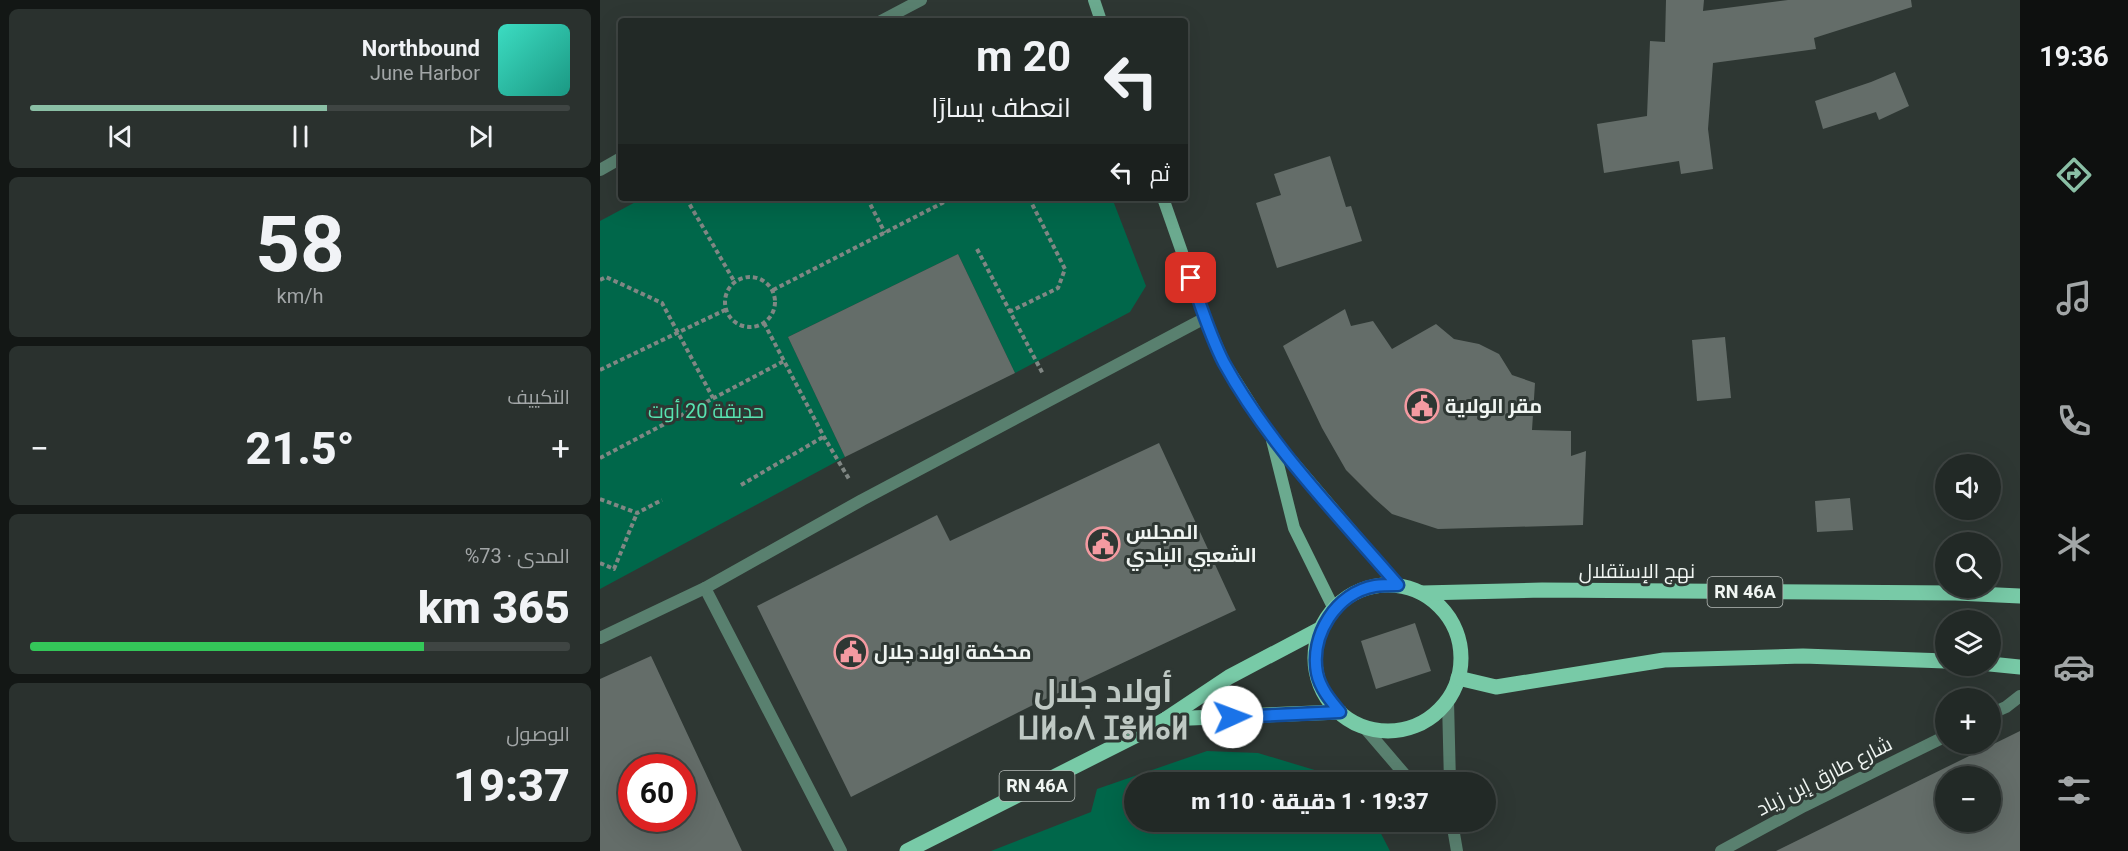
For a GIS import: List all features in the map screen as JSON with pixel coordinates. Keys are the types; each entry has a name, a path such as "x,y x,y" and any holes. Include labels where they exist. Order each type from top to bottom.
{"main road":[{"path":"1094,0 1100,18"},
{"path":"1164,201 1204,318 1224,362 1271,436 1398,585"},
{"path":"1271,436 1294,528 1334,609"},
{"path":"1398,585 1422,593 1438,604 1451,620 1459,638 1461,658 1458,678 1448,701 1431,717 1410,728 1387,731 1364,727 1340,712 1325,695 1317,674 1316,650 1322,628 1334,609 1352,594 1374,586 1398,585"},
{"name":"نهج الإستقلال","path":"1422,593 1542,590 1956,593 2020,596"},
{"path":"1166,719 1229,677 1322,628"},
{"path":"1458,678 1496,687 1664,660 1803,656 1935,661"},
{"path":"2001,665 2020,667"},
{"name":"RN 46A","path":"907,851 1166,719 1340,712"}],"street":[{"path":"887,18 921,0"},
{"path":"600,170 618,160"},
{"path":"600,638 705,588 862,500 1204,318"},
{"path":"705,588 841,851"},
{"path":"2001,709 2020,696"},
{"path":"1448,701 1450,772"},
{"path":"1364,727 1403,772"},
{"name":"شارع طارق إبن زياد","path":"1721,851 1804,806 1935,741"},
{"path":"1454,832 1457,851"}],"path":[{"path":"688,201 734,281"},
{"path":"869,201 885,233"},
{"path":"773,290 946,201"},
{"path":"1009,312 1058,288 1065,269 1031,201"},
{"path":"977,249 1056,398"},
{"path":"744,276 756,277 766,282 773,290 775,308 764,323 756,327 737,324 730,319 725,310 724,300 727,290 734,281 744,276"},
{"path":"600,280 606,277 662,303 713,399"},
{"path":"600,370 725,310"},
{"path":"764,323 824,437 862,500"},
{"path":"600,458 784,361"},
{"path":"741,485 824,437"},
{"path":"600,500 637,513"},
{"path":"600,563 614,569 637,513 662,500"}],"green space":[{"name":"حديقة 20 أوت","path":"637,201 1113,201 1146,286 1130,312 1015,373 958,254 788,337 845,457 600,589 600,221"},
{"path":"1207,751 1258,753 1319,772 1146,772"},
{"path":"1124,780 1124,832 1380,832 1390,851 991,851 1091,812 1097,789"}],"building":[{"path":"1666,0 1704,0 1703,11 1788,0 1911,0 1912,7 1814,38 1816,49 1713,63 1708,129 1713,169 1681,174 1679,161 1604,173 1597,124 1647,116 1650,41 1665,42"},
{"path":"1895,72 1909,106 1879,120 1876,112 1823,129 1815,101"},
{"path":"1330,156 1346,207 1351,206 1362,241 1277,268 1256,203 1281,195 1274,174"},
{"path":"958,254 1015,373 845,457 788,337"},
{"name":"مقر الولاية","path":"1345,309 1351,326 1373,321 1392,349 1436,324 1454,339 1479,344 1499,354 1512,375 1535,383 1532,430 1571,431 1571,456 1586,451 1583,525 1438,529 1392,514 1374,498 1346,470 1322,428 1283,346"},
{"path":"1725,337 1731,398 1697,401 1692,340"},
{"path":"1159,443 1236,610 1039,702 851,797 757,606 937,515 950,541"},
{"path":"1850,498 1853,530 1817,532 1815,501"},
{"path":"1415,623 1431,671 1376,689 1361,641"},
{"path":"651,656 742,851 600,851 600,679"},
{"path":"2020,731 2020,851 1776,851 1935,773 1935,832 2001,832 2001,766 1949,766 1973,754 2001,754 2001,740"}],"place":[{"name":"مقر الولاية","path":"1422,406"},
{"name":"المجلس الشعبي البلدي","path":"1103,544"},
{"name":"محكمة اولاد جلال","path":"851,652"}],"district":[{"name":"أولاد جلال ⵡⵍⴰⴷ ⵊⴻⵍⴰⵍ","path":"1103,710"}],"route":[{"path":"1191,278 1204,318 1224,362 1271,436 1398,585 1374,586 1352,594 1334,609 1322,628 1316,650 1317,674 1325,695 1340,712 1232,717"}]}
